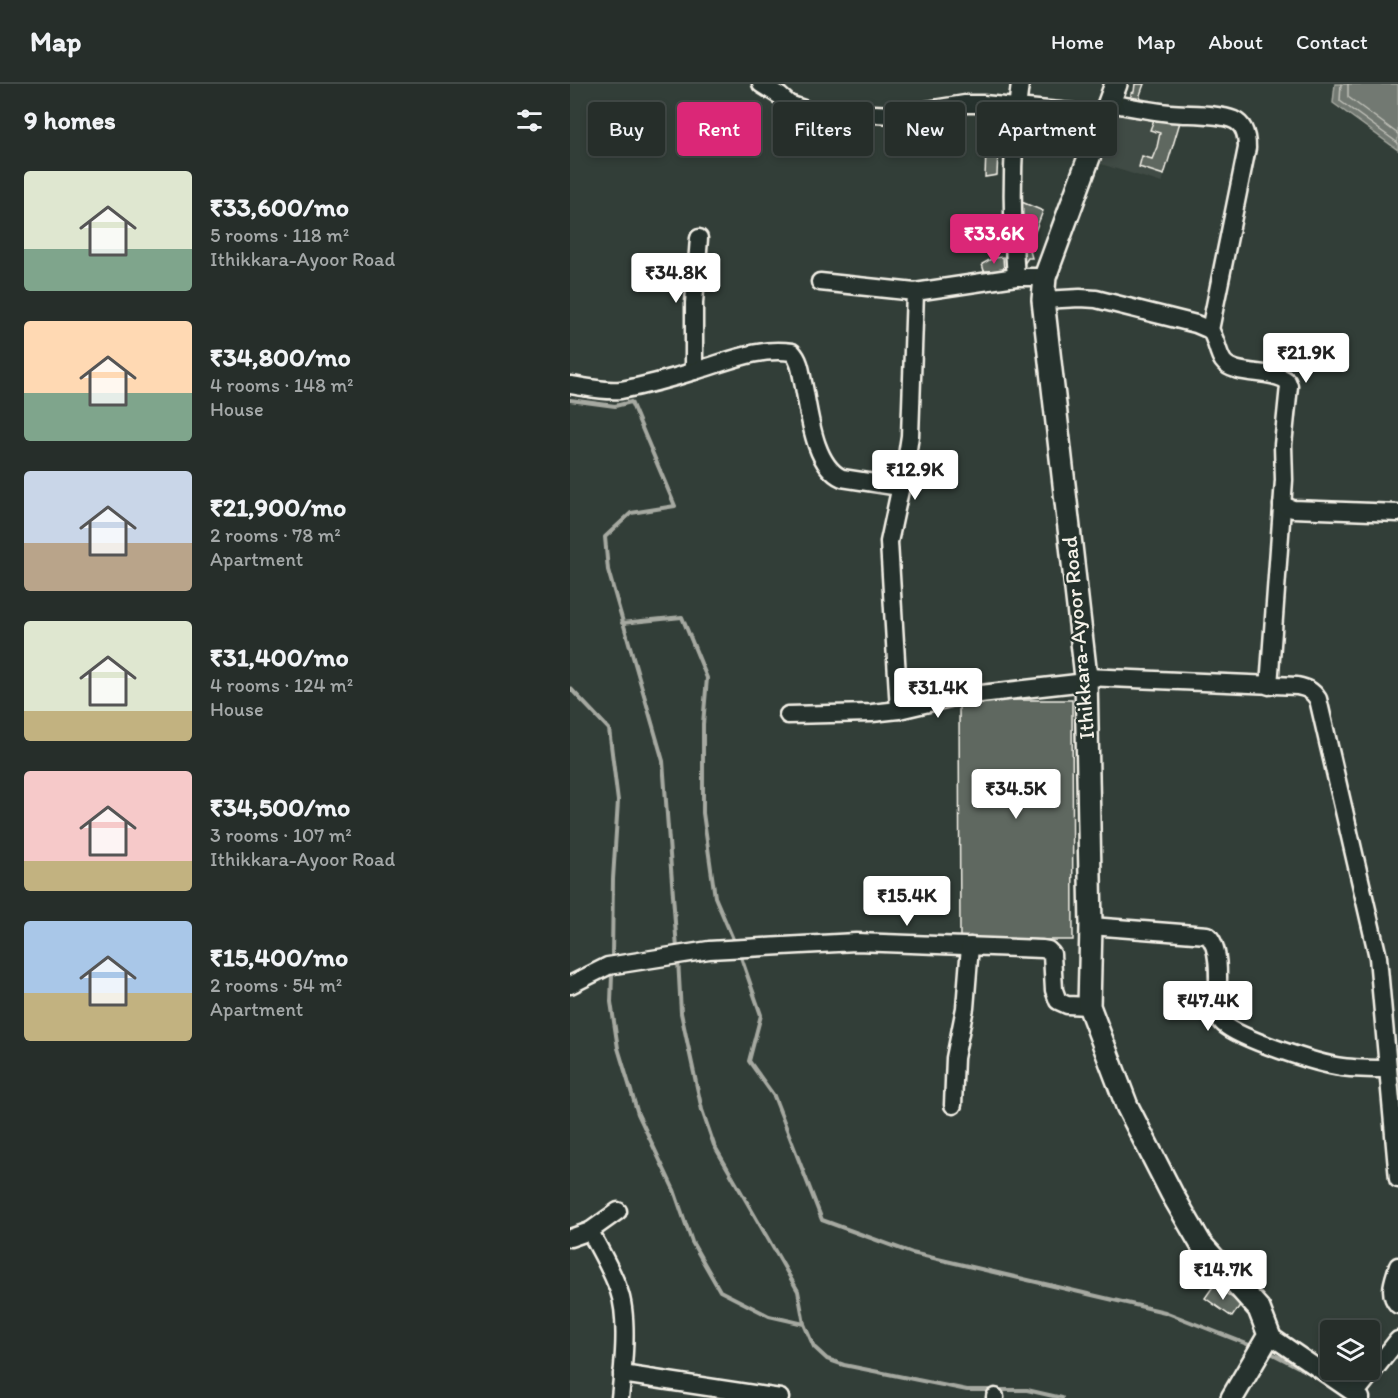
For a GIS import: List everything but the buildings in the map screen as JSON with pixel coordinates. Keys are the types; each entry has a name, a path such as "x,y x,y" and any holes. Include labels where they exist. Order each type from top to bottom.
{"main road":[{"name":"Ithikkara-Ayoor Road","path":"1090,156 1045,277 1044,300 1086,680 1091,926 1089,1006 1127,1106 1172,1194 1202,1244 1259,1309 1269,1335"},
{"path":"1232,1398 1269,1335"}],"street":[{"path":"761,84 789,104 809,111 894,115 965,104 977,104"},
{"path":"1018,102 1020,84"},
{"path":"1117,103 1168,113 1235,120 1242,126 1247,137 1247,148 1210,330 1222,360 1227,365 1236,369 1276,376 1287,381 1289,386 1283,445 1284,480 1269,686"},
{"path":"1015,156 1012,219 1016,277"},
{"path":"694,372 694,303 699,238"},
{"path":"820,282 915,292 1016,277 1045,277"},
{"path":"899,710 889,542 910,436 915,292"},
{"path":"1044,300 1080,297 1096,299 1196,324 1210,330"},
{"path":"570,385 621,390 694,372 746,355 765,351 792,352 800,365 816,441 829,468 842,478 900,487"},
{"path":"1282,505 1293,509 1398,513"},
{"path":"788,715 899,710 954,697 1086,680 1269,686 1307,688 1314,692 1378,957 1398,1179"},
{"path":"1091,926 1207,935 1212,939 1217,953 1217,1012 1227,1027 1257,1041 1312,1061 1340,1067 1388,1069"},
{"path":"570,985 608,966 709,950 856,942 969,946 1048,950 1052,954 1054,990 1058,1000 1067,1005 1089,1006"},
{"path":"953,1105 955,1058 965,1008 969,946"},
{"path":"570,1238 590,1231 618,1211"},
{"path":"590,1231 619,1290 623,1306 620,1398"},
{"path":"1398,1266 1391,1290 1393,1299 1398,1305"},
{"path":"1269,1335 1358,1396 1398,1340"},
{"path":"622,1374 780,1398"}],"shaded area":[{"path":"1119,110 1180,122 1162,183 1101,164 1104,156 1117,156"}],"water":[{"path":"1335,84 1398,84 1398,150 1333,103"}],"waterway":[{"path":"570,400 615,406 631,402 675,506 631,513 605,537 608,570 663,761 677,949"},
{"path":"622,623 682,617 707,678 703,724 703,813 715,897 733,939"},
{"path":"570,688 609,729 618,801 613,879 612,956"},
{"path":"741,957 761,1015 749,1061 774,1096 822,1220 912,1253 1165,1312 1252,1346"},
{"path":"678,959 681,1013 702,1110 714,1145 798,1291 804,1324 814,1347 827,1359 844,1365 967,1390 1027,1390 1062,1398"},
{"path":"612,975 611,1002 618,1048 638,1114 674,1190 692,1242 720,1291 769,1316 804,1324"},
{"path":"1271,1353 1308,1372"},
{"path":"1337,1391 1346,1398"}]}
